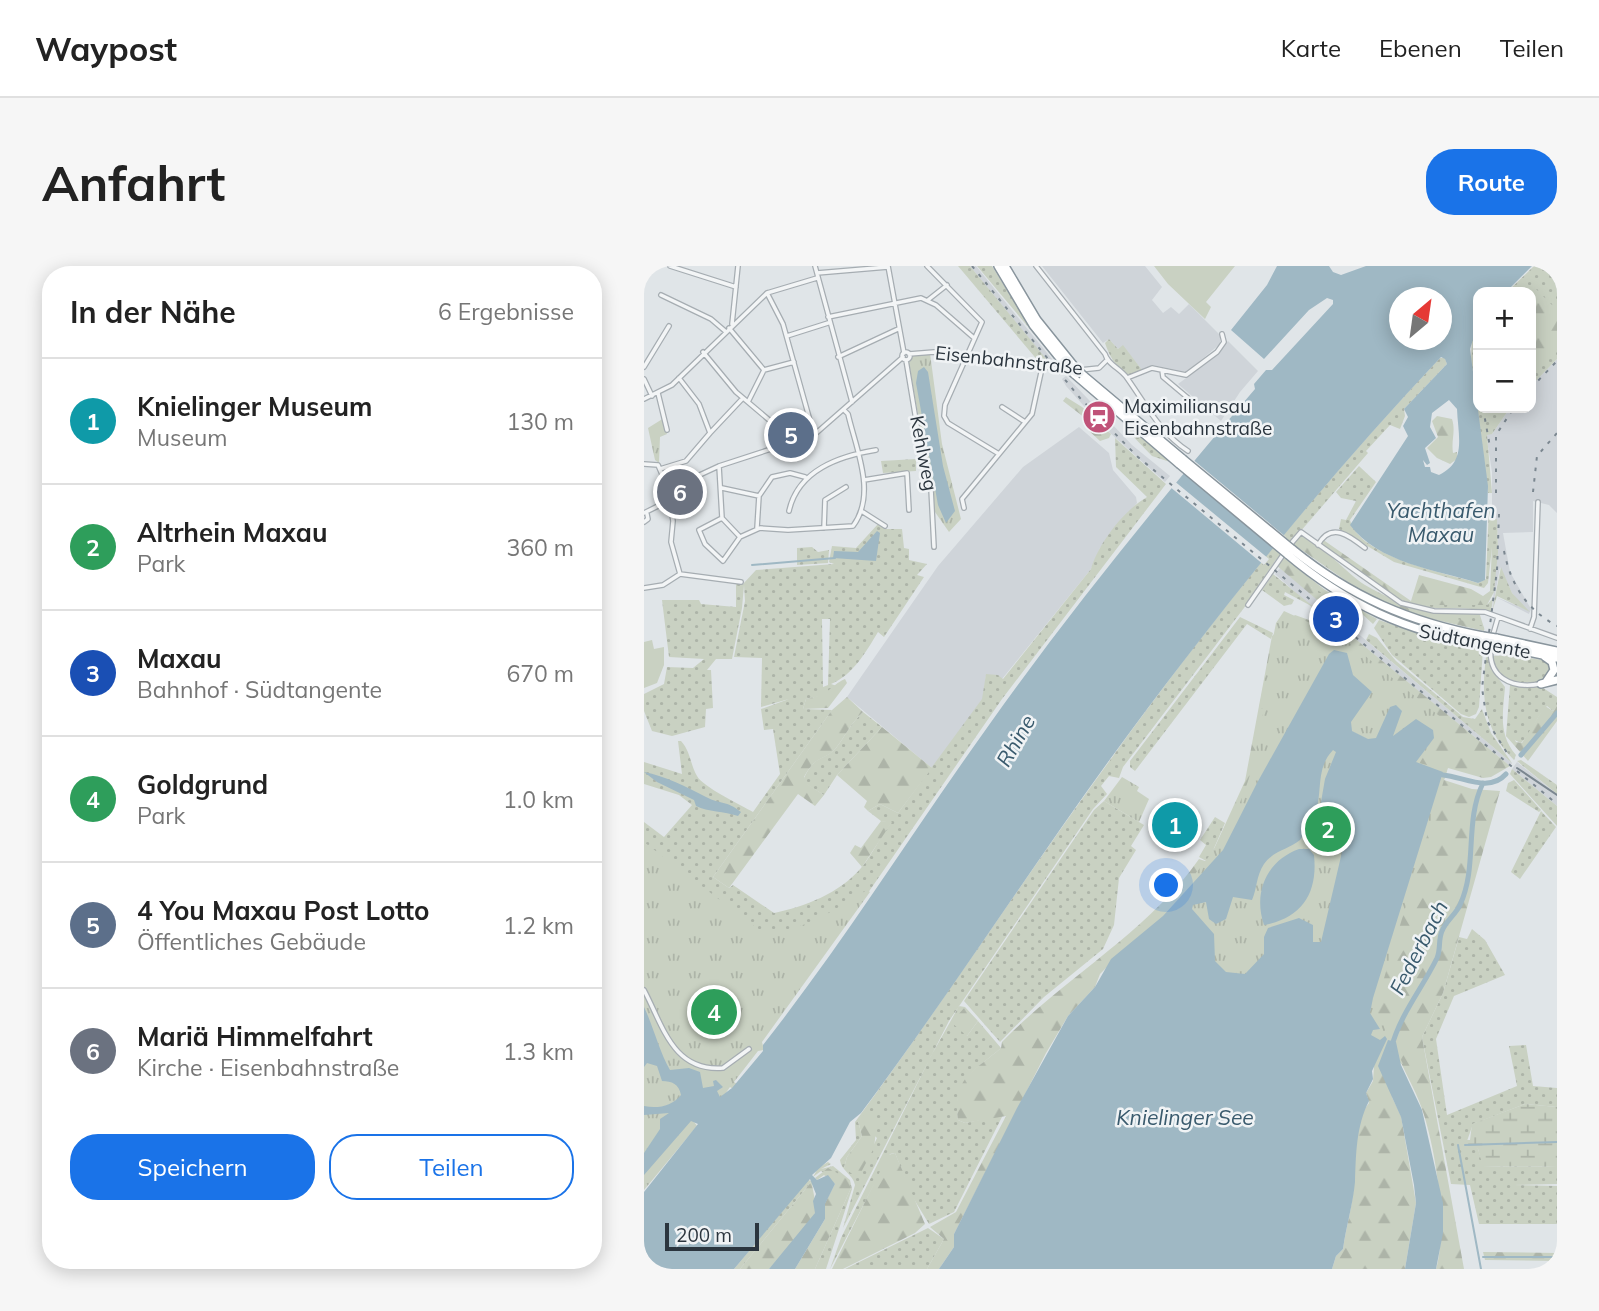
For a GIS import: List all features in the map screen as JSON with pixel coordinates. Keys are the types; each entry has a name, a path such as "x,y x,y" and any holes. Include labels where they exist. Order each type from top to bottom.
{"highway":[{"path":"998,266 1033,325 1074,370"},
{"path":"1004,266 1037,320 1074,370"},
{"name":"Südtangente","path":"1074,370 1334,590 1392,620 1434,635 1557,651"},
{"name":"Südtangente","path":"1495,642 1557,658"},
{"path":"1536,653 1549,660 1553,666 1553,674 1544,683"},
{"path":"1544,683 1557,680"}],"street":[{"path":"670,266 736,288"},
{"path":"729,328 738,266"},
{"path":"815,266 852,402"},
{"path":"644,399 679,379 703,352 767,293 817,275 888,266"},
{"name":"Kehlweg","path":"888,266 898,329 931,489 934,547"},
{"path":"927,266 981,320 945,405 944,416 948,423 999,454"},
{"path":"1036,266 1105,354 1106,361 1127,378 1163,430 1188,451"},
{"path":"928,300 947,285"},
{"path":"767,293 787,335 814,435"},
{"path":"661,295 729,328 764,370"},
{"path":"828,317 918,298 928,300 974,338"},
{"path":"787,335 829,323"},
{"path":"644,366 669,326"},
{"path":"838,357 898,329"},
{"path":"1127,378 1152,368 1181,376 1192,372 1219,350 1224,342 1222,334"},
{"name":"Eisenbahnstraße","path":"904,357 926,351 1042,368 1090,370 1102,366 1106,361"},
{"path":"703,352 746,400 781,430 789,444"},
{"path":"667,486 676,486 719,466 814,435 904,357"},
{"path":"660,469 686,461 710,433 746,400 764,370 794,362"},
{"path":"964,508 962,499 1032,414 1042,368"},
{"path":"1162,370 1163,377 1188,398"},
{"path":"644,379 652,396"},
{"path":"679,379 701,408 710,433"},
{"path":"658,393 667,430"},
{"path":"1002,407 1025,422"},
{"path":"722,518 699,530 705,544 723,561 740,537 757,528 852,527 863,512 864,480 844,410"},
{"path":"789,511 806,477 819,468 857,453 876,450"},
{"path":"644,464 656,463 667,486 674,521 670,542 680,574"},
{"path":"719,466 722,518 740,537"},
{"path":"757,528 759,496 772,477 790,473 806,477"},
{"path":"864,480 907,473 909,510"},
{"path":"824,528 825,500 846,487"},
{"path":"722,488 759,496"},
{"path":"644,522 648,519 645,513 667,494"},
{"path":"1530,629 1534,617 1538,502"},
{"path":"863,512 885,526"},
{"path":"1318,545 1324,535 1337,531 1345,533 1366,548"},
{"path":"1248,605 1265,576 1301,532 1401,603 1428,611 1476,611 1557,638"},
{"path":"644,588 663,585 680,574 741,582"},
{"path":"1498,617 1490,655 1494,670 1512,684 1544,683"},
{"path":"644,990 673,1049 686,1059 697,1065 723,1068 749,1049"}],"shaded area":[{"path":"970,266 976,266 1052,359 1048,362"},
{"path":"1042,266 1145,266 1162,287 1152,300 1163,313 1171,307 1179,314 1189,304 1220,335 1220,344 1187,372 1153,365 1142,370 1123,346 1118,349 1109,339 1103,343"},
{"path":"1228,341 1258,371 1221,421 1178,384 1212,359"},
{"path":"1557,359 1557,513 1549,505 1533,501 1533,532 1503,533 1510,572 1531,609 1529,614 1496,597 1525,609 1512,593 1500,567 1492,612 1498,540 1497,527 1492,520 1492,472 1483,413 1492,434 1507,413 1536,413 1536,381"},
{"path":"1066,376 1132,445 1170,476 1165,482 1100,424 1066,386 1062,379"},
{"path":"1079,427 1109,453 1113,470 1136,497 1137,503 1100,548 1091,569 1002,679 986,675 983,699 933,769 847,697 938,566 1023,467"},
{"path":"1280,568 1512,763 1510,766 1348,633 1316,611 1275,574"},
{"path":"1517,762 1557,794 1557,806 1512,769"}],"green space":[{"path":"958,266 970,266 1052,366 1039,362"},
{"path":"977,266 992,266 1027,323 1061,366"},
{"path":"1154,266 1235,266 1206,302 1211,307 1205,319 1168,284"},
{"path":"1534,266 1557,266 1557,359 1536,381 1536,287 1512,287"},
{"path":"1536,289 1557,310 1557,348 1536,369"},
{"path":"1473,336 1473,375 1471,359"},
{"path":"1109,339 1118,349 1123,345 1142,370 1130,375 1121,370 1105,343"},
{"path":"930,353 942,444 961,519 949,532 935,512 909,363 912,355"},
{"path":"1440,358 1445,358 1447,364 1404,409 1405,416 1400,429 1390,425 1366,451 1368,453 1275,561 1247,604 1123,767 1119,778 1109,776 1101,786 1107,794 1093,809 949,1021 843,1228 855,1185 842,1167 840,1160 856,1140 855,1122 1076,807 1186,658 1267,555 1395,406","holes":["858,1121 877,1138 864,1165 844,1168 847,1157 862,1136"]},
{"path":"1066,397 1082,407 1111,434 1109,438 1100,441 1087,429 1085,418 1063,401"},
{"path":"1478,413 1507,413 1492,434 1487,435 1492,493 1488,493"},
{"path":"1437,416 1452,419 1453,453 1457,452 1457,459 1450,464 1437,458 1427,448 1438,437 1432,421"},
{"path":"664,418 667,434 660,437 659,463 655,460 648,428"},
{"path":"1125,428 1131,429 1170,462 1152,456"},
{"path":"1115,438 1166,484 1002,699 861,903 760,960 644,852 644,822 664,837 692,805 679,795 644,784 644,762 682,774 678,741 681,741 701,780 753,812 780,774 773,729 764,730 761,709 789,699 761,707 762,658 734,657 745,601 744,585 732,659 716,659 707,670 711,670 713,708 706,709 705,727 672,736 652,731 644,711 644,694 664,684 667,667 693,668 704,659 669,657 662,600 699,600 701,604 736,607 736,583 743,584 756,570 834,564 829,562 832,546 856,548 878,524 885,529 902,529 904,548 909,549 909,560 927,564 917,575 924,577 884,637 878,632 858,662 846,675 831,684 837,686 826,695 806,699 803,709 832,710 713,877 729,888 733,885 774,913 797,907 832,892 861,868 891,823 881,821 868,811 880,804 898,813 982,699 986,674 998,675 1003,679 1091,569 1099,549 1113,528 1147,497 1116,467","holes":["822,619 830,619 828,685 823,687"]},
{"path":"916,459 916,471 883,473 881,461"},
{"path":"1359,466 1376,482 1350,520 1357,533 1369,544 1405,562 1478,583 1486,579 1489,506 1493,506 1492,519 1497,519 1498,552 1494,592 1490,591 1492,547 1488,583 1484,588 1394,562 1339,529 1341,519 1346,520 1356,501 1341,498 1336,492"},
{"path":"1299,536 1324,550 1357,580 1379,593 1408,605 1484,627 1484,631 1411,614 1365,594 1293,544"},
{"path":"1322,539 1411,601 1419,575 1471,589 1483,596 1490,591 1494,592 1487,605 1414,605 1401,600 1322,546"},
{"path":"812,547 818,552 829,550 828,563 797,565 797,548"},
{"path":"1283,557 1325,590 1377,619 1373,624 1362,614 1311,587 1322,604 1276,565"},
{"path":"1501,567 1512,593 1530,612 1497,596 1492,612"},
{"path":"1273,574 1315,608 1285,592 1284,595 1294,600 1292,604 1284,606 1262,590"},
{"path":"1312,587 1355,612 1344,620 1310,590"},
{"path":"1493,598 1491,612 1425,607 1413,605 1401,601 1415,605 1487,605"},
{"path":"1284,611 1343,638 1443,719 1419,763 1447,770 1375,1008 1403,1064 1099,963 1168,903 1207,859 1224,834 1238,807 1251,770 1264,709 1259,708 1276,623"},
{"path":"1421,611 1479,612 1485,631 1483,627"},
{"path":"1295,615 1337,630 1341,627 1510,766 1491,777 1483,778 1448,768 1444,780 1472,789 1500,791 1443,993 1422,1037 1464,1269 1436,1269 1441,1211 1432,1145 1422,1109 1396,1050 1392,1097 1401,1116 1416,1203 1405,1269 1332,1269 1336,1256 1343,1249 1353,1191 1357,1131 1369,1103 1366,1093 1373,1081 1374,1066 1223,851 1100,974 1095,987 1068,1016 1046,1053 954,1234 954,1247 939,1269 927,1269 944,1239 930,1227 956,1212 1006,1116 965,1123 958,1120 957,1106 961,1085 973,1071 1001,1048 1002,1042 1026,1019 1131,932 1178,885 1199,859 1208,862 1245,781 1272,636"},
{"path":"1240,617 1273,633 1271,639 1247,624 1135,771 1130,767 1130,761"},
{"path":"1379,620 1431,638 1483,649 1479,707 1476,714 1469,717 1461,714 1392,655 1374,628"},
{"path":"1369,634 1377,638 1396,661 1463,717 1475,719 1482,709 1491,733 1512,763 1366,640"},
{"path":"652,640 654,649 664,647 664,665 657,683 644,688 644,642"},
{"path":"1487,649 1491,669 1505,687 1503,723 1506,739 1516,755 1514,760 1503,748 1489,722 1484,694"},
{"path":"1513,655 1548,661 1551,671 1543,681 1527,683 1511,680 1498,672 1492,656"},
{"path":"845,679 847,683 828,708 803,709 806,699 821,695"},
{"path":"1510,685 1540,686 1557,697 1557,707 1553,711 1547,706 1521,743 1506,736"},
{"path":"847,697 863,712 836,748 813,764 804,777 807,784 824,795 815,806 798,794 729,888 713,877 832,710"},
{"path":"1545,706 1553,711 1557,706 1557,721 1528,761 1506,736 1511,733 1516,742 1522,743"},
{"path":"863,712 882,727 837,775 824,795 806,784 804,778 812,765 836,748"},
{"path":"882,727 932,768 898,813 880,804 868,811 864,807 867,801 837,775"},
{"path":"1521,760 1557,785 1557,794 1517,761"},
{"path":"1512,769 1557,806 1557,826 1510,774"},
{"path":"1122,777 1139,787 1137,791 1149,799 1139,822 1104,801"},
{"path":"1514,780 1541,810 1539,812 1506,791 1508,783"},
{"path":"1104,801 1144,825 1131,846 1136,850 1119,878 1114,925 1103,949 1044,997 1000,1042 964,1001 1094,810"},
{"path":"1541,811 1556,827 1520,879 1511,872"},
{"path":"1215,817 1225,823 1208,862 1199,857 1206,845 1200,840"},
{"path":"881,821 892,822 862,867 850,853 855,845 861,848"},
{"path":"644,842 763,933 792,929 830,912 867,890 870,892 762,1042 764,1050 758,1051 734,1082 737,1084 733,1089 730,1087 721,1100 693,1120 697,1126 644,1190"},
{"path":"1472,929 1485,940 1505,975 1454,996 1436,1039 1447,1115 1517,1086 1509,1046 1526,1045 1533,1086 1557,1088 1557,1107 1525,1104 1473,1124 1467,1141 1478,1149 1484,1167 1557,1167 1557,1184 1514,1185 1557,1186 1557,1224 1479,1224 1470,1185 1451,1184 1422,1037 1443,993 1459,937 1467,939"},
{"path":"959,1006 965,1007 963,1023 967,1036 978,1021 1001,1048 974,1071 962,1086 957,1106 958,1120 965,1123 1003,1115 954,1212 929,1224 912,1196 895,1153 890,1154 830,1269 841,1238 931,1056"},
{"path":"965,1007 978,1021 967,1036 952,1023 954,1020 963,1023 957,1016"},
{"path":"1525,1104 1557,1107 1557,1167 1483,1167 1478,1149 1463,1145 1463,1140 1470,1140 1472,1124"},
{"path":"866,1112 877,1122 874,1148 858,1178 844,1168 847,1157 862,1136 858,1121"},
{"path":"895,1153 925,1224 915,1233 843,1269 832,1269 888,1155"},
{"path":"828,1162 831,1164 821,1169 833,1166 850,1180 852,1189 826,1269 815,1269 851,1188 821,1171 813,1177 818,1168"},
{"path":"828,1168 848,1179 851,1188 815,1269 795,1269 825,1219 824,1205 835,1184 824,1175 817,1180 815,1178"},
{"path":"808,1180 812,1181 740,1269 734,1269"},
{"path":"812,1181 815,1213 802,1232 769,1269 740,1269"},
{"path":"928,1228 944,1239 927,1269 845,1269"},
{"path":"1483,1252 1557,1253 1557,1261 1485,1260"}],"water":[{"path":"1277,266 1329,266 1333,272 1341,275 1366,266 1532,266 1511,287 1473,287 1473,340 1470,349 1473,413 1478,413 1488,486 1485,580 1478,583 1392,557 1362,538 1350,525 1408,436 1403,426 1408,417 1404,409 1447,364 1441,357 1310,504 1187,657 1108,762 893,1070 861,1113 850,1122 831,1158 812,1175 817,1180 828,1175 835,1184 825,1204 825,1219 795,1269 769,1269 815,1213 813,1201 816,1194 810,1179 734,1269 644,1269 644,1192 698,1124 691,1121 644,1175 644,1153 660,1129 660,1119 669,1113 644,1115 644,1106 664,1106 681,1095 674,1084 662,1081 657,1066 647,1063 644,1067 644,1007 670,1070 689,1068 700,1072 703,1088 714,1086 713,1081 716,1080 723,1087 717,1091 720,1097 732,1088 763,1051 763,1045 822,966 1052,638 1152,512 1255,389 1254,384 1266,370 1272,370 1333,304 1333,300 1327,298 1309,310 1264,359 1231,330 1267,285","holes":["1449,400 1457,409 1457,456 1448,470 1439,475 1431,472 1430,467 1425,467 1423,460 1427,465 1430,463 1425,448 1436,438 1430,427 1432,413"]},
{"path":"924,367 928,372 943,466 955,511 946,523 938,505 916,383 918,371"},
{"path":"877,531 880,533 876,561 833,558 834,551 858,552"},
{"name":"Knielinger See","path":"1334,650 1347,653 1353,675 1372,692 1351,722 1352,731 1368,739 1376,738 1390,707 1396,705 1402,711 1393,736 1416,719 1433,730 1434,738 1416,762 1443,772 1373,998 1370,1013 1380,1029 1373,1030 1371,1035 1380,1040 1385,1036 1387,1039 1372,1071 1373,1079 1366,1093 1369,1101 1359,1130 1355,1182 1343,1249 1336,1256 1332,1269 939,1269 954,1247 954,1234 1017,1108 1068,1016 1095,987 1111,959 1163,916 1223,850 1329,654","holes":["1333,750 1336,752 1325,779 1317,825 1342,852 1321,942 1313,942 1313,925 1299,918 1268,928 1264,937 1264,954 1245,974 1226,972 1215,961 1214,934 1192,909 1193,905 1206,902 1209,919 1216,924 1226,919 1233,897 1252,900 1264,864 1272,856 1300,840 1306,832 1317,808 1323,766"]},
{"path":"644,772 676,782 741,812 738,816 696,806 694,800 657,782"},
{"path":"1299,849 1309,849 1314,855 1315,869 1310,892 1298,910 1277,922 1264,925 1260,901 1265,880 1278,861"},
{"path":"1388,1040 1396,1042 1401,1065 1422,1110 1443,1203 1443,1233 1436,1269 1405,1269 1416,1203 1401,1117 1378,1066"}],"pier":[{"path":"1191,458 1286,537 1276,550 1181,471"},
{"path":"1173,480 1269,559 1264,565 1169,486"}],"waterway":[{"path":"752,565 835,558"},
{"name":"Federbach","path":"1521,755 1557,713"},
{"path":"1443,775 1484,783 1499,780 1506,774"},
{"name":"Federbach","path":"1391,1049 1406,1013 1437,958 1442,931 1458,908 1465,890 1469,875 1474,813 1483,783"},
{"path":"1465,1145 1557,1142"},
{"path":"1458,1145 1481,1269"},
{"path":"1483,1257 1557,1257"}],"tram line":[{"path":"1517,768 1557,795"}],"railway":[{"path":"972,266 1080,398 1138,457 1557,804"},
{"path":"1536,383 1557,361"},
{"path":"1484,413 1490,447"},
{"path":"1496,493 1496,435 1510,413"},
{"path":"1533,492 1537,456 1557,433"},
{"path":"1499,514 1497,570 1482,688 1487,721 1509,756"},
{"path":"1504,551 1511,575 1528,604 1557,626"}],"place":[{"name":"Maximiliansau Eisenbahnstraße","path":"1099,417"},
{"name":"4 You Maxau Post Lotto","path":"791,435"},
{"name":"Mariä Himmelfahrt","path":"680,492"},
{"name":"Maxau","path":"1336,619"},
{"name":"Knielinger Museum","path":"1175,825"},
{"name":"Altrhein Maxau","path":"1328,829"},
{"name":"Goldgrund","path":"714,1012"}],"water label":[{"name":"Yachthafen Maxau","path":"1441,523"},
{"name":"Rhine","path":"1016,741"}]}
